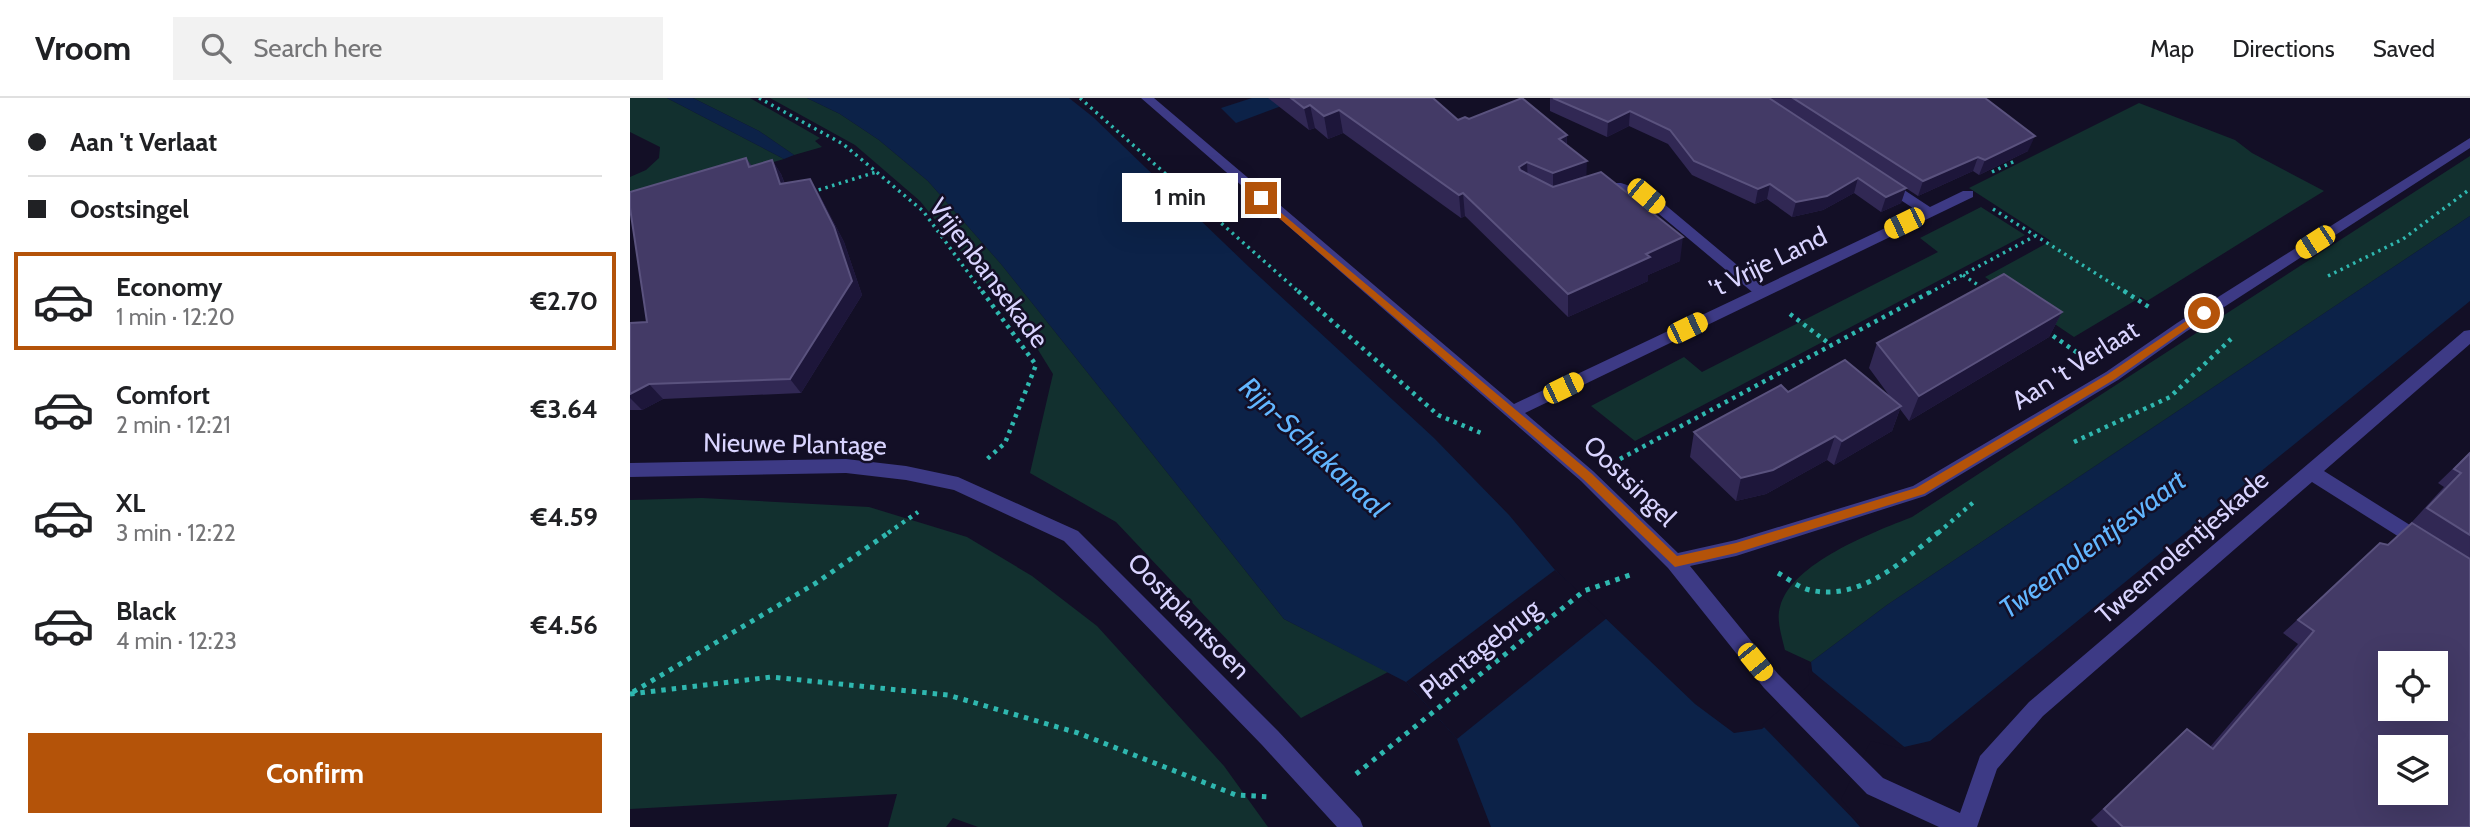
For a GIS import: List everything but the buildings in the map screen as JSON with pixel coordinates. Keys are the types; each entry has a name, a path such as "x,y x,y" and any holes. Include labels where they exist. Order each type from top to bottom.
{"street":[{"name":"Oostsingel","path":"1147,98 1587,476 1675,562 1771,681 1875,786 1966,827"},
{"name":"Aan 't Verlaat","path":"1675,562 1736,548 1919,491 2112,376 2182,327 2470,142"},
{"path":"1870,174 1927,211"},
{"path":"1579,192 1602,187 1621,187 1646,196 1762,293"},
{"name":"'t Vrije Land","path":"1513,412 1927,211 1968,194"},
{"name":"Tweemolentjeskade","path":"1966,827 1989,762 2036,709 2470,335"},
{"name":"Nieuwe Plantage","path":"630,470 846,466 958,484"},
{"path":"2309,471 2435,551"},
{"name":"Oostplantsoen","path":"958,484 1071,536 1352,827"}],"path":[{"name":"Vrijenbansekade","path":"760,98 843,144 923,211 1036,365 1005,443 958,484"},
{"path":"1080,98 1438,415 1488,436"},
{"path":"802,195 876,172"},
{"path":"1968,194 2182,327"},
{"path":"1587,476 2035,236"},
{"path":"1964,275 1986,290"},
{"path":"1762,293 1831,345"},
{"path":"2043,329 2112,376"},
{"path":"630,694 816,583 958,484"},
{"name":"Plantagebrug","path":"1327,799 1584,592 1601,583 1675,562"},
{"path":"630,694 771,677 948,695 1078,733 1236,795 1327,799"}],"green space":[{"path":"630,98 667,98 784,159 630,203 630,177 646,170 659,158 660,147 630,132"},
{"path":"693,98 750,98 820,138 815,141 822,147 794,155 759,131"},
{"path":"770,98 807,98 840,114 879,140 928,181 1001,264 1284,619 1388,672 1301,718 1116,522 1030,473 1053,374 1032,340 920,201 855,145"},
{"path":"2139,103 2235,140 2252,153 2324,191 2147,301 2141,297 2074,337 1985,277 2051,241 1969,188"},
{"path":"2470,156 2470,216 1887,605 1811,662 1785,650 1779,623 1780,607 1787,591 1817,563 1856,540 1912,517"},
{"path":"1981,207 2025,235 1635,441 1591,406 1684,357 1702,372 1938,252 1920,238"},
{"path":"702,498 869,507 967,537 1032,576 1097,626 1224,766 1268,827 978,827 953,818 946,827 888,827 897,794 630,809 630,500"}],"water":[{"path":"667,98 693,98 759,131 794,155 784,159"},
{"path":"807,98 1069,98 1093,117 1249,267 1434,438 1509,515 1555,570 1695,704 1734,733 1762,729 1814,685 1811,662 1887,605 2470,216 2470,301 1930,741 1904,747 1869,737 1837,799 1860,827 1491,827 1457,739 1406,682 1284,619 1001,264 928,181 879,140 840,114"},
{"path":"1252,98 1303,98 1236,123 1221,108"}],"pier":[{"path":"1555,570 1607,618 1457,739 1406,682"},
{"path":"1808,668 1908,750 1871,741 1841,799 1864,827 1861,827 1762,725 1810,684"}],"route":[{"path":"1261,198 1587,476 1675,562 1736,548 1919,491 2112,376 2204,313"}],"water label":[{"name":"Rijn-Schiekanaal","path":"1314,447"},
{"name":"Tweemolentjesvaart","path":"2092,544"}]}
